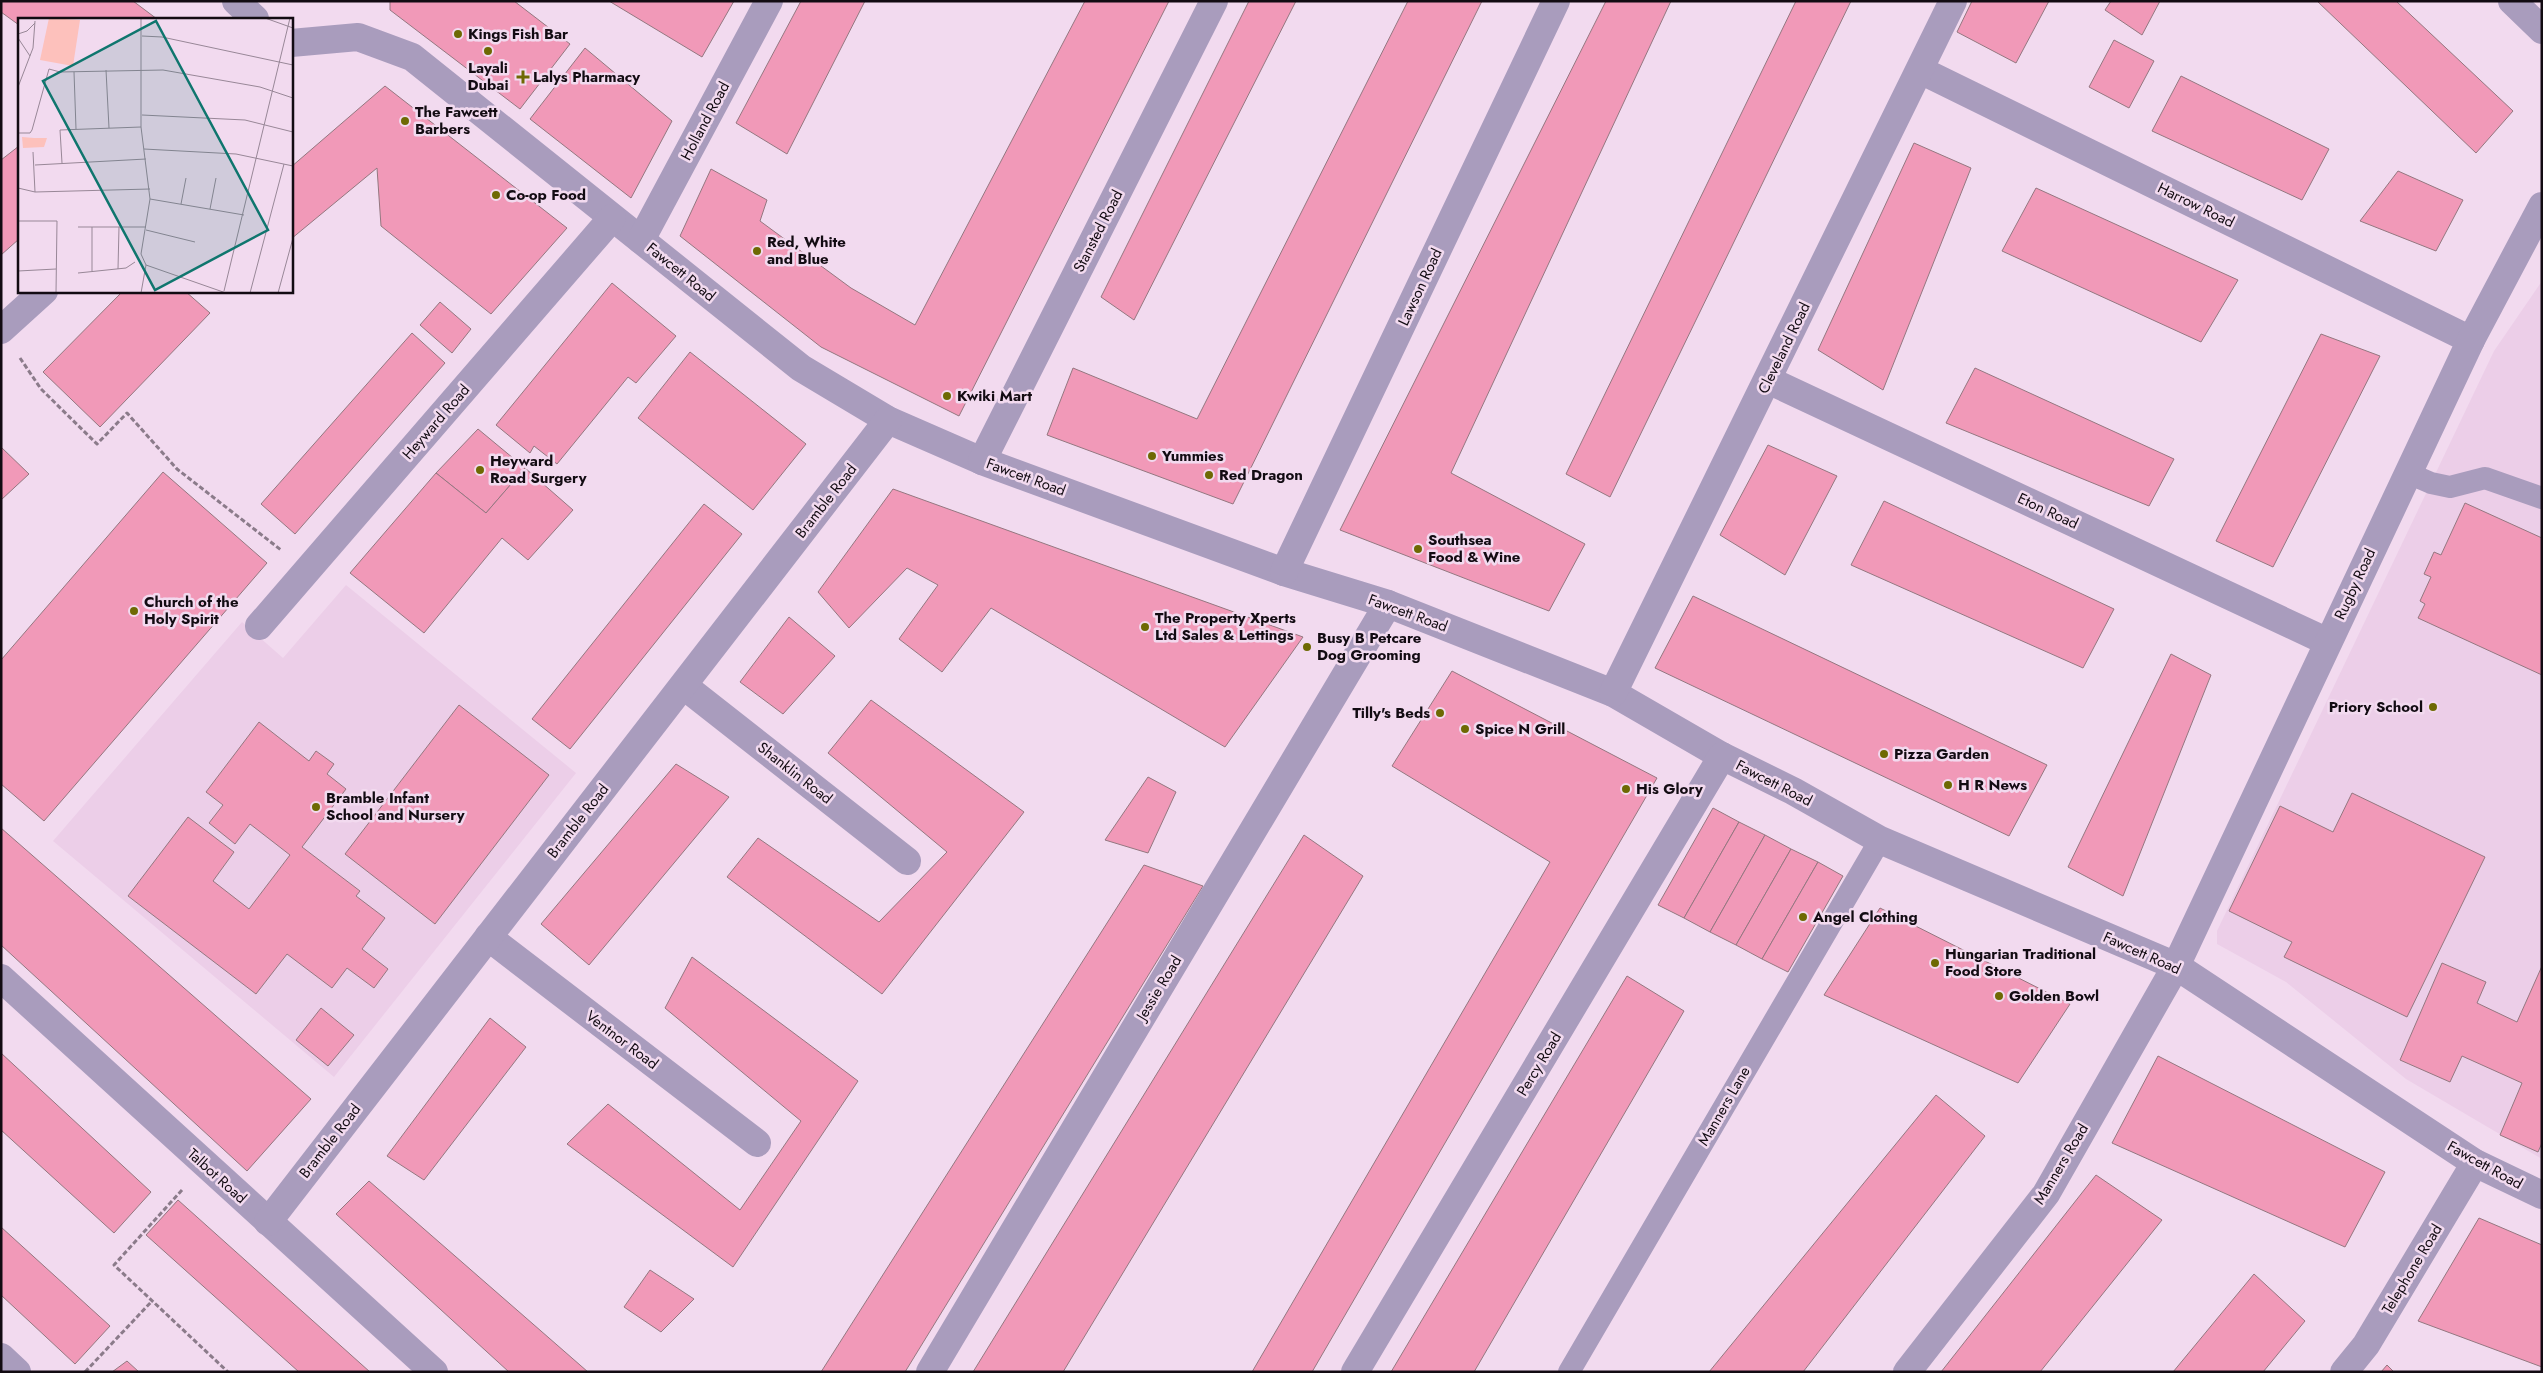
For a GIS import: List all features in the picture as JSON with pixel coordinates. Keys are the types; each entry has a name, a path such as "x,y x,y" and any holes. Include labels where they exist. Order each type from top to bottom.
{"street":[{"path":"236,1 254,18"},
{"name":"Holland Road","path":"641,240 769,1"},
{"name":"Stansted Road","path":"982,461 1214,1"},
{"name":"Lawson Road","path":"1284,572 1556,1"},
{"name":"Cleveland Road","path":"1613,693 1953,1"},
{"path":"2512,1 2542,30"},
{"name":"Fawcett Road","path":"292,43 358,37 412,57 801,368 888,420 982,461 1284,572 1388,604 1613,693 1722,756 1793,791 1880,840 2176,966 2475,1163 2542,1196"},
{"name":"Harrow Road","path":"1920,70 2471,340"},
{"name":"Rugby Road","path":"2176,966 2471,340 2542,206"},
{"name":"Heyward Road","path":"259,626 612,218"},
{"path":"1,330 43,292"},
{"name":"Eton Road","path":"1768,380 2328,642"},
{"name":"Bramble Road","path":"268,1222 888,420"},
{"name":"Jessie Road","path":"930,1372 1388,604"},
{"name":"Shanklin Road","path":"684,686 907,861"},
{"name":"Percy Road","path":"1356,1372 1722,756"},
{"name":"Ventnor Road","path":"488,937 757,1143"},
{"name":"Manners Road","path":"1907,1372 2046,1194 2176,966"},
{"name":"Talbot Road","path":"1,978 434,1372"},
{"name":"Telephone Road","path":"2344,1372 2366,1345 2475,1163"},
{"path":"1,1357 17,1372"}],"lane":[{"path":"2408,474 2431,483 2450,487 2485,478 2542,498"},
{"name":"Manners Lane","path":"1569,1372 1880,840"}],"path":[{"path":"18,356 41,389 97,444 127,413 178,470 308,570"},
{"path":"205,1165 114,1265 228,1372"},
{"path":"85,1372 152,1301"}],"shaded area":[{"name":"Priory School","path":"2542,281 2542,1159 2406,1079 2286,982 2217,944 2217,931 2494,351"},
{"name":"Bramble Infant School and Nursery","path":"346,585 576,773 334,1077 53,841 242,622 283,658"}],"building":[{"path":"1,1 133,1 156,18 18,18 18,24 1,12"},
{"path":"390,1 514,1 570,44 520,109 390,10"},
{"path":"609,1 734,1 702,57"},
{"path":"801,1 865,1 787,154 736,123"},
{"path":"1085,1 1169,1 959,416 821,347 680,236 711,169 767,200 760,221 851,288 915,325"},
{"path":"1249,1 1296,1 1134,320 1101,297"},
{"path":"1408,1 1482,1 1233,504 1047,435 1073,368 1197,419"},
{"path":"1606,1 1671,1 1451,473 1585,544 1549,611 1340,530"},
{"path":"1796,1 1851,1 1610,497 1566,474"},
{"path":"1972,1 2049,1 2016,63 1957,32"},
{"path":"2111,1 2160,1 2142,35 2105,10"},
{"path":"2317,1 2396,1 2513,111 2476,153"},
{"path":"2114,40 2154,61 2129,108 2089,87"},
{"path":"585,48 672,121 631,198 530,119"},
{"path":"2181,76 2329,149 2302,200 2152,131"},
{"path":"385,86 567,228 491,314 381,226 377,168 292,238 292,166"},
{"path":"1914,143 1971,168 1883,390 1818,350"},
{"path":"18,147 18,240 1,255 1,160"},
{"path":"2398,171 2463,200 2436,251 2360,221"},
{"path":"2036,188 2238,280 2201,342 2002,251"},
{"path":"612,283 676,336 636,383 628,377 557,464 534,446 530,453 496,425"},
{"path":"122,292 186,292 210,313 100,427 43,372"},
{"path":"440,302 471,329 452,353 420,325"},
{"path":"412,333 445,363 295,534 261,504"},
{"path":"2321,334 2380,356 2273,567 2216,541"},
{"path":"690,352 806,444 753,510 638,418"},
{"path":"1975,368 2174,459 2149,506 1946,423"},
{"name":"Heyward Road Surgery","path":"478,429 525,468 486,513 436,473"},
{"path":"1768,445 1837,476 1785,575 1720,535"},
{"path":"1,447 29,474 1,500"},
{"path":"525,468 573,510 528,560 502,538 424,633 350,573 436,473 486,513"},
{"name":"Church of the Holy Spirit","path":"163,472 267,563 44,821 1,784 1,660"},
{"path":"893,489 1303,637 1225,747 991,608 942,672 899,639 938,585 907,568 849,628 818,592"},
{"path":"1884,501 2114,609 2083,668 1851,565"},
{"path":"2465,503 2542,538 2542,675 2418,618 2425,604 2420,601 2431,577 2424,574 2434,552 2441,555"},
{"path":"704,504 742,534 570,749 532,719"},
{"path":"1693,596 2047,765 2009,836 1655,668"},
{"path":"789,617 835,656 783,714 740,682"},
{"path":"2171,654 2211,675 2123,896 2068,867"},
{"path":"1452,671 1657,778 1312,1372 1252,1372 1550,862 1392,766"},
{"path":"871,700 1024,812 882,994 727,877 758,838 879,922 947,852 828,753"},
{"path":"459,705 549,775 435,924 345,854"},
{"path":"259,722 309,761 316,751 334,764 327,774 346,789 302,847 360,891 356,896 385,918 362,949 388,969 374,988 347,968 332,988 287,954 256,994 128,896 188,817 234,852 213,881 249,909 290,855 250,824 235,844 209,823 223,805 206,792"},
{"path":"676,764 729,797 589,965 541,924"},
{"path":"1148,777 1176,792 1148,853 1105,840"},
{"path":"2352,793 2485,857 2407,1017 2284,957 2292,942 2229,911 2280,806 2333,832"},
{"path":"1713,808 1739,822 1684,918 1658,905"},
{"path":"1739,822 1765,835 1710,932 1684,918"},
{"path":"1,828 311,1099 247,1171 1,945"},
{"path":"1304,835 1363,876 1063,1372 973,1372"},
{"path":"1765,835 1791,849 1736,945 1710,932"},
{"path":"1791,849 1818,862 1762,959 1736,945"},
{"name":"Angel Clothing","path":"1818,862 1843,876 1788,972 1762,959"},
{"path":"1144,865 1203,886 905,1372 821,1372"},
{"path":"1880,908 2070,1004 2018,1083 1824,995"},
{"path":"692,957 858,1081 733,1267 567,1144 608,1104 740,1210 801,1121 665,1008"},
{"path":"2442,963 2486,982 2477,1003 2517,1022 2542,966 2542,1143 2538,1152 2500,1135 2522,1083 2462,1056 2450,1082 2400,1060"},
{"path":"1627,976 1684,1011 1474,1372 1391,1372"},
{"path":"321,1008 354,1035 328,1066 296,1040"},
{"path":"490,1018 526,1047 424,1180 387,1156"},
{"path":"1,1053 151,1192 114,1233 1,1130"},
{"path":"2158,1056 2385,1172 2345,1247 2112,1143"},
{"path":"1936,1095 1985,1136 1803,1372 1709,1372"},
{"path":"2096,1175 2162,1220 2040,1372 1941,1372"},
{"path":"369,1181 588,1372 509,1372 336,1214"},
{"path":"178,1200 370,1372 299,1372 146,1235"},
{"path":"2479,1218 2542,1245 2542,1367 2418,1321"},
{"path":"1,1227 110,1326 75,1364 1,1295"},
{"path":"650,1270 694,1299 661,1332 624,1307"},
{"path":"2254,1274 2305,1321 2263,1372 2173,1372"},
{"path":"127,1361 139,1372 112,1372"},
{"path":"2387,1365 2394,1372 2381,1372"}],"place":[{"name":"Kings Fish Bar","path":"458,34"},
{"name":"Layali Dubai","path":"488,51"},
{"name":"Lalys Pharmacy","path":"523,77"},
{"name":"The Fawcett Barbers","path":"405,121"},
{"name":"Co-op Food","path":"496,195"},
{"name":"Red, White and Blue","path":"757,251"},
{"name":"Kwiki Mart","path":"947,396"},
{"name":"Yummies","path":"1152,456"},
{"name":"Heyward Road Surgery","path":"480,470"},
{"name":"Red Dragon","path":"1209,475"},
{"name":"Southsea Food & Wine","path":"1418,549"},
{"name":"Church of the Holy Spirit","path":"134,611"},
{"name":"The Property Xperts Ltd Sales & Lettings","path":"1145,627"},
{"name":"Busy B Petcare Dog Grooming","path":"1307,647"},
{"name":"Priory School","path":"2433,707"},
{"name":"Tilly's Beds","path":"1440,713"},
{"name":"Spice N Grill","path":"1465,729"},
{"name":"Pizza Garden","path":"1884,754"},
{"name":"H R News","path":"1948,785"},
{"name":"His Glory","path":"1626,789"},
{"name":"Bramble Infant School and Nursery","path":"316,807"},
{"name":"Angel Clothing","path":"1803,917"},
{"name":"Hungarian Traditional Food Store","path":"1935,963"},
{"name":"Golden Bowl","path":"1999,996"}]}
